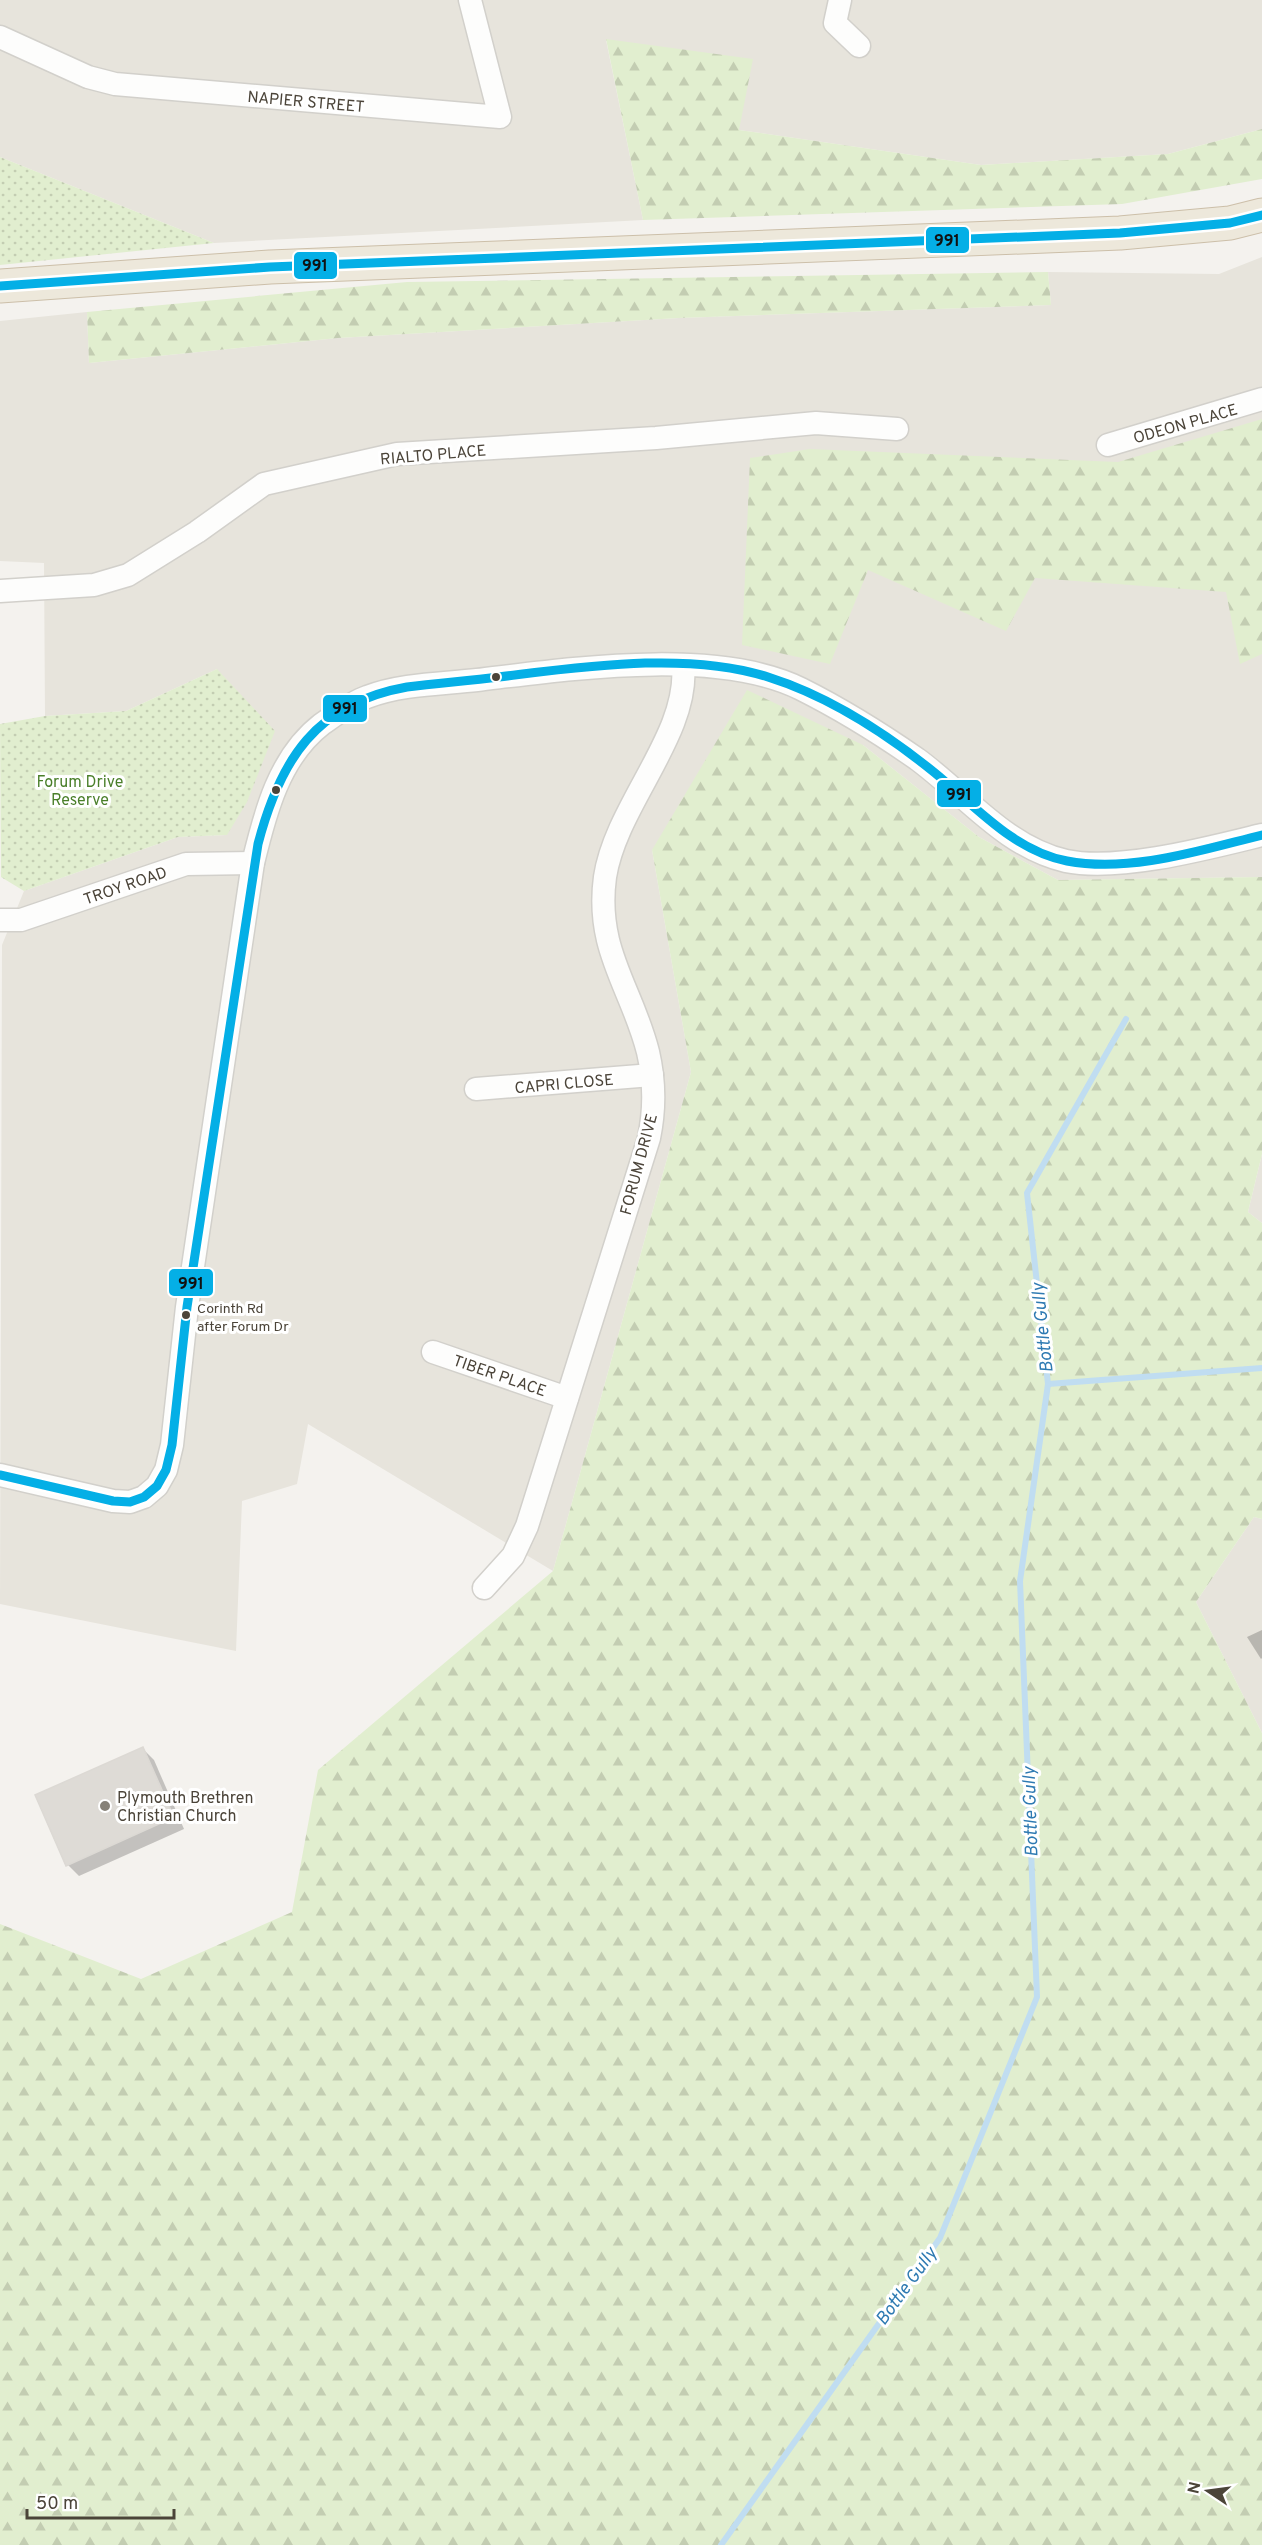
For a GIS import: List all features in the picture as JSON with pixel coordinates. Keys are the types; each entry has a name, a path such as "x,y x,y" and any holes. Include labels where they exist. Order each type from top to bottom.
{"highway":[{"path":"0,286 270,267 1120,233 1230,223 1262,215"}],"street":[{"name":"NAPIER STREET","path":"0,37 88,77 115,84 500,117 470,0"},
{"path":"840,0 836,22 859,46"},
{"name":"ODEON PLACE","path":"1108,445 1262,399"},
{"name":"RIALTO PLACE","path":"0,591 94,585 128,575 197,532 264,484 397,454 656,438 816,423 897,429"},
{"path":"0,1475 113,1501 130,1502 144,1497 157,1486 166,1470 172,1445 187,1307 253,863 262,822 275,786 295,752 321,725 365,697 397,689 557,671 682,665 760,674 799,688 918,760 999,829 1043,854 1067,861 1097,863 1172,856 1262,835"},
{"name":"FORUM DRIVE","path":"484,1588 507,1564 521,1542 649,1138 655,1095 648,1050 607,941 604,909 605,878 611,851 623,821 673,722 684,680 682,665"},
{"name":"TROY ROAD","path":"0,920 21,920 186,864 253,863"},
{"name":"CAPRI CLOSE","path":"476,1089 652,1075"},
{"name":"TIBER PLACE","path":"433,1352 567,1398"}],"shaded area":[{"path":"0,0 1262,0 1262,129 1168,154 981,165 739,130 606,40 643,220 214,243 0,157"},
{"path":"1262,257 1262,877 1058,880 979,837 863,745 652,850 691,1072 553,1571 308,1424 297,1484 242,1501 236,1651 0,1604 2,945 24,891 178,837 227,835 217,669 126,711 45,716 44,563 0,561 0,321 87,312 89,363 338,338 679,318 1051,305 1048,272 1219,274"},
{"path":"1262,1154 1262,1223 1248,1212"},
{"path":"1254,1517 1262,1519 1262,1733 1196,1602"}],"green space":[{"path":"606,39 753,59 739,130 981,165 1168,154 1262,129 1262,179 1122,204 643,220"},
{"path":"0,157 214,243 0,265"},
{"path":"1048,272 1051,305 679,318 338,338 89,363 87,312 407,282"},
{"path":"1262,419 1262,654 1240,664 1226,592 1035,578 1006,631 868,570 830,664 742,645 750,458 810,449 1118,462"},
{"name":"Forum Drive Reserve","path":"217,669 275,731 247,802 227,835 178,837 24,891 1,877 0,724 45,716 126,711"},
{"path":"747,690 863,745 979,837 1058,880 1262,877 1262,1154 1248,1212 1262,1223 1262,1519 1254,1517 1196,1602 1262,1733 1262,2545 0,2545 0,1924 141,1979 292,1912 318,1770 553,1571 691,1072 652,850"}],"building":[{"name":"Plymouth Brethren Christian Church","path":"143,1747 174,1817 66,1866 35,1795"}],"waterway":[{"name":"Bottle Gully","path":"721,2545 940,2238 1037,1997 1020,1581 1048,1384 1027,1193 1126,1019"},
{"path":"1048,1384 1262,1368"}],"transit line":[{"name":"991","path":"0,286 270,267 1120,233 1230,223 1262,215"},
{"name":"991","path":"0,1475 113,1501 130,1502 144,1497 157,1486 166,1470 172,1445 187,1307 258,844 278,786 291,762 307,740 348,706 375,695 407,687 599,666 669,663 737,669 768,677 813,695 877,730 917,758 996,826 1030,848 1048,856 1091,864 1141,862 1190,853 1262,835"}],"place":[{"name":"Corinth Rd after Forum Dr","path":"186,1315"},
{"name":"Plymouth Brethren Christian Church","path":"105,1806"}]}
